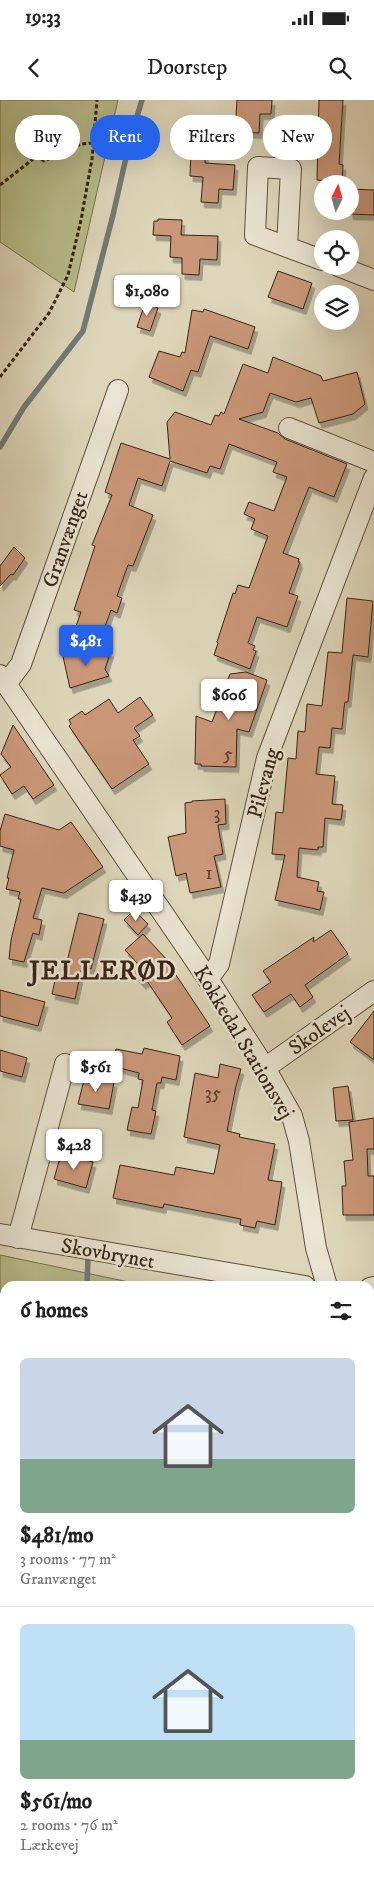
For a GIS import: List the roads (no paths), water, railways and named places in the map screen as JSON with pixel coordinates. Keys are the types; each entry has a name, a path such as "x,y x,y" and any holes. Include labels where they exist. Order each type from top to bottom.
{"street":[{"path":"287,247 314,257"},
{"path":"359,274 374,280"},
{"name":"Granvænget","path":"3,680 21,664 118,390"},
{"path":"289,428 374,462"},
{"name":"Pilevang","path":"208,979 219,964 267,758 374,478"},
{"name":"Kokkedal Stationsvej","path":"3,680 208,979 265,1068 292,1116 299,1141 316,1248 326,1281"},
{"name":"Skolevej","path":"265,1068 374,991"},
{"path":"9,1236 66,1064"},
{"name":"Skovbrynet","path":"9,1236 275,1281"}],"waterway":[{"path":"0,447 24,407 83,331 130,140 142,100"},
{"path":"87,1281 88,1258"}],"district":[{"name":"JELLERØD","path":"103,970"}]}
